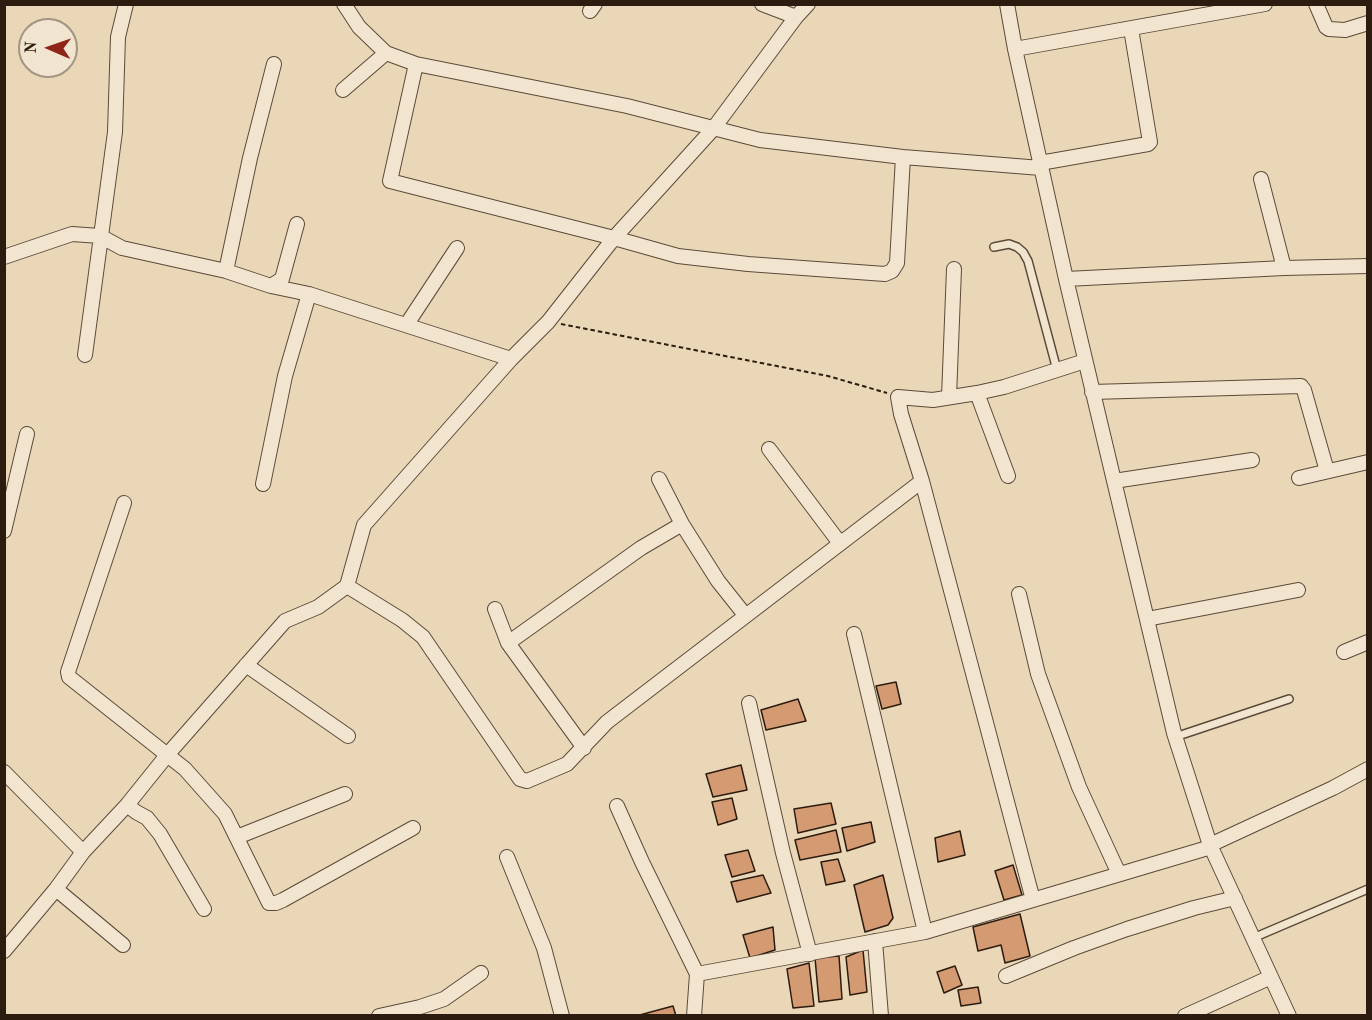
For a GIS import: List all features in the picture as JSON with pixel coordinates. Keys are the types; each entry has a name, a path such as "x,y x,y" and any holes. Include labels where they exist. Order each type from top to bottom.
{"street":[{"path":"85,355 116,132 118,37 126,4"},
{"path":"762,4 796,17"},
{"path":"4,951 56,889 83,852 285,621 318,607 347,586 364,525 511,359 548,322 614,237 713,129 808,4"},
{"path":"1007,4 1015,50 1066,279 1175,737 1210,846 1289,1016"},
{"path":"1015,50 1265,4"},
{"path":"1316,4 1329,29 1345,30 1368,23"},
{"path":"349,6 360,27 386,53 416,64 627,106 760,140 903,157 1040,165 1150,142 1131,29"},
{"path":"343,90 386,53"},
{"path":"226,271 250,158 274,64"},
{"path":"416,64 390,181 614,237 678,256 748,264 885,274 892,271 897,263 903,157"},
{"path":"1261,179 1284,268"},
{"path":"271,286 282,279 297,224"},
{"path":"4,257 72,234 100,236 122,248 226,271 271,286 309,294 511,359"},
{"path":"407,324 457,248"},
{"path":"1066,279 1368,266"},
{"path":"949,397 954,269"},
{"path":"262,484 285,376 309,294"},
{"path":"1033,900 898,397 926,399 977,393 1004,387 1085,361"},
{"path":"1092,392 1301,386 1305,390 1327,471"},
{"path":"977,393 1008,476"},
{"path":"4,531 27,434"},
{"path":"769,449 839,542"},
{"path":"1114,481 1252,460"},
{"path":"1299,478 1368,462"},
{"path":"659,479 682,524 718,581 745,615"},
{"path":"347,586 402,620 423,637 520,779 527,781 567,764 607,722 839,542 922,481"},
{"path":"124,502 68,672 69,677 168,754 185,769 225,814 269,903 276,903 413,828"},
{"path":"508,643 641,548 682,524"},
{"path":"1147,619 1298,590"},
{"path":"1019,594 1038,674 1079,787 1119,874"},
{"path":"495,609 508,643 584,748"},
{"path":"854,634 925,932"},
{"path":"1344,652 1368,642"},
{"path":"246,665 348,736"},
{"path":"748,703 783,853 810,954"},
{"path":"697,975 925,932 1119,874 1210,846 1368,769"},
{"path":"4,772 83,852"},
{"path":"237,837 345,794"},
{"path":"127,804 147,818 160,834 204,909"},
{"path":"617,806 697,975 694,1016"},
{"path":"507,857 544,948 562,1016"},
{"path":"56,889 123,945"},
{"path":"1006,976 1127,929 1234,898"},
{"path":"875,941 881,1016"},
{"path":"379,1016 444,999 481,973"},
{"path":"1185,1016 1271,977"}],"lane":[{"path":"994,248 1009,244 1017,247 1028,261 1057,370"},
{"path":"1175,737 1289,699"},
{"path":"1253,938 1368,889"}],"path":[{"path":"548,322 828,376 898,397"}],"building":[{"path":"896,682 901,704 882,709 876,686"},
{"path":"798,699 806,721 766,730 761,710"},
{"path":"741,765 747,790 713,797 706,774"},
{"path":"732,798 737,819 718,825 712,802"},
{"path":"831,803 836,824 798,833 794,809"},
{"path":"871,822 875,842 847,851 842,828"},
{"path":"836,830 841,852 800,860 795,840"},
{"path":"960,831 965,855 938,862 935,838"},
{"path":"748,850 755,871 732,877 725,855"},
{"path":"838,859 845,881 826,885 821,862"},
{"path":"1013,865 1022,895 1004,900 995,871"},
{"path":"763,875 771,893 737,902 731,882"},
{"path":"883,875 893,918 888,925 865,932 854,885"},
{"path":"1020,914 1030,956 1005,963 1001,945 978,951 973,927"},
{"path":"773,927 775,950 750,958 743,935"},
{"path":"863,950 867,992 850,995 846,957"},
{"path":"839,956 842,999 819,1002 815,958"},
{"path":"809,963 814,1006 793,1008 787,969"},
{"path":"955,966 962,985 944,993 937,972"},
{"path":"978,987 981,1003 961,1006 958,990"},
{"path":"673,1006 676,1016 636,1016"}]}
